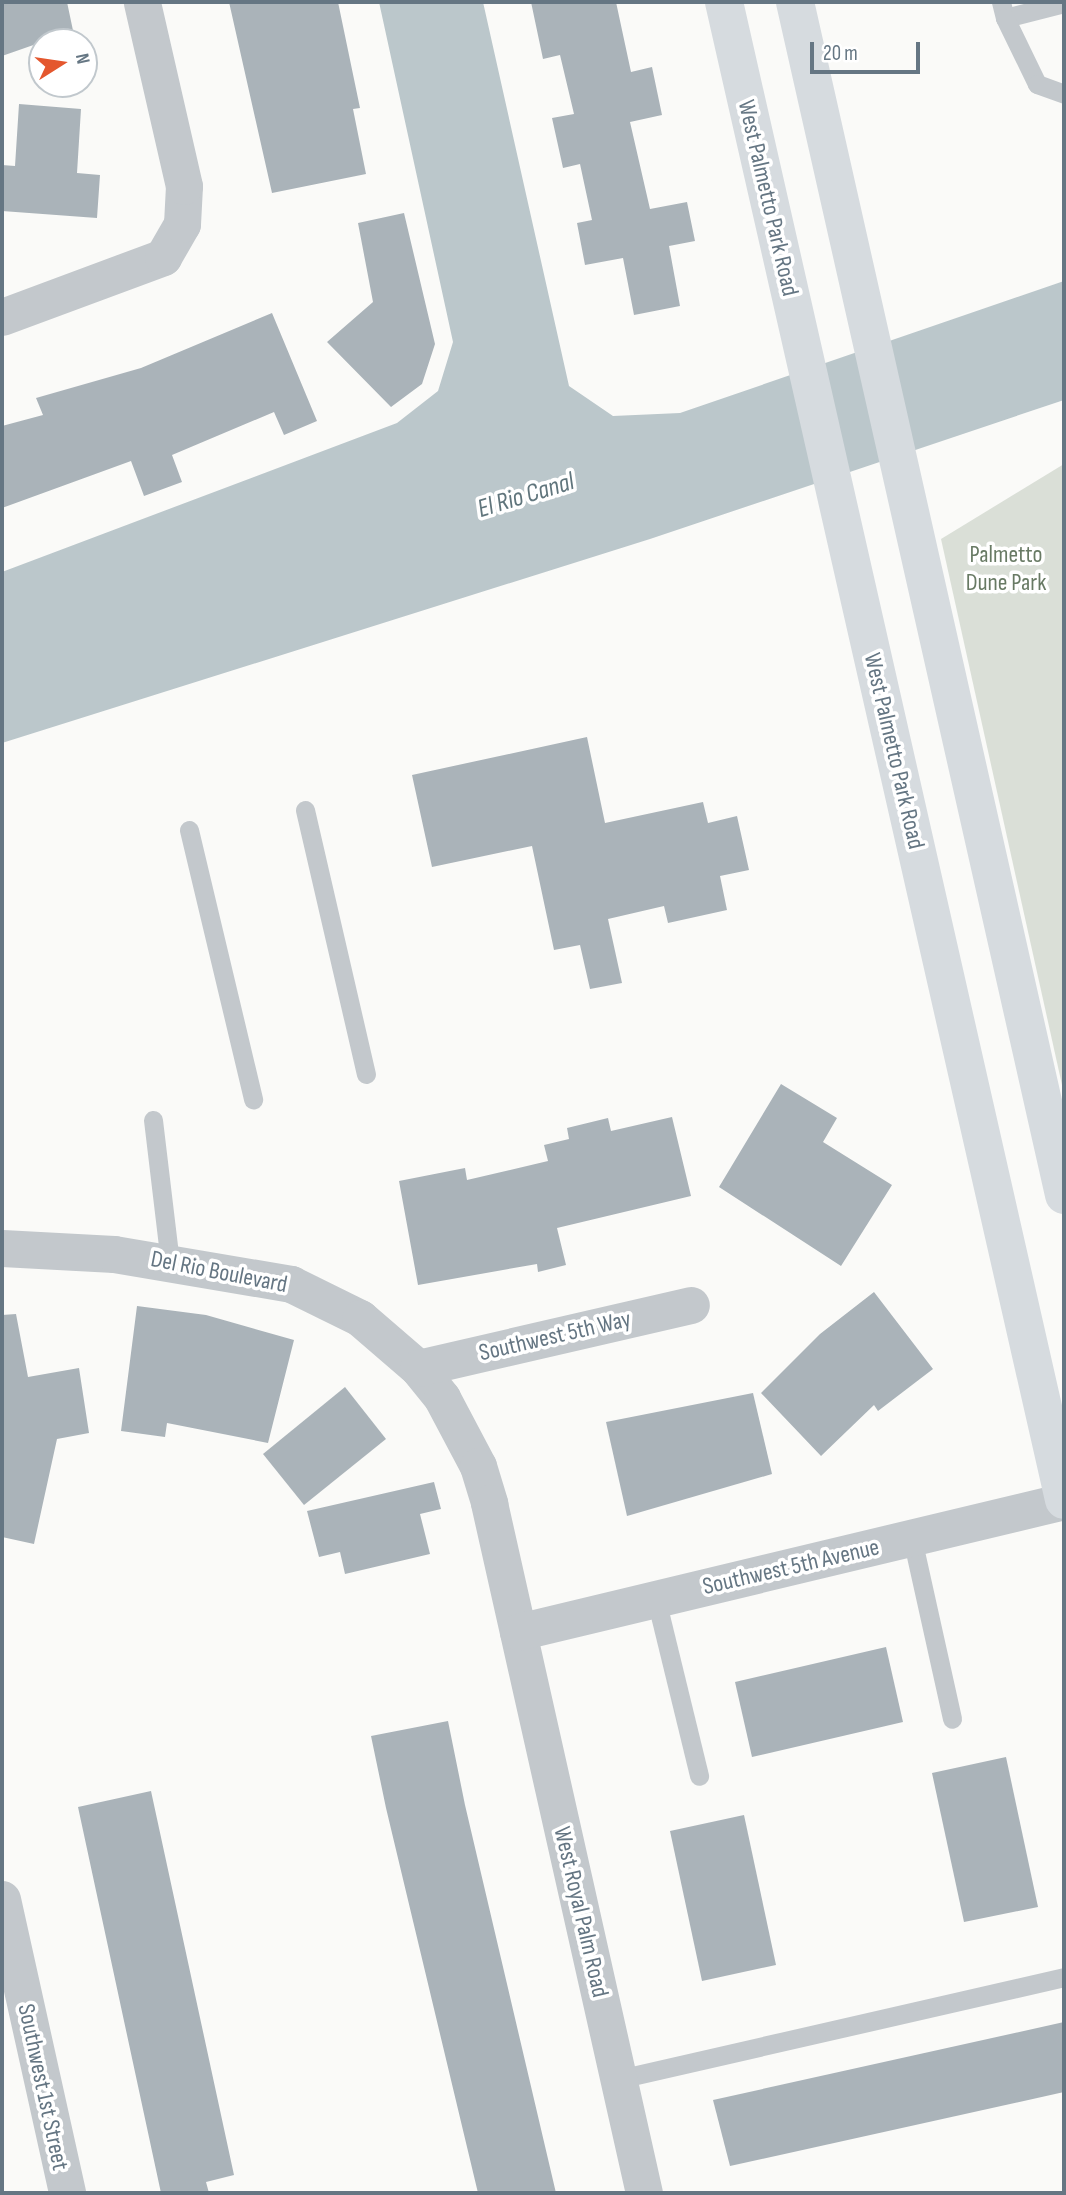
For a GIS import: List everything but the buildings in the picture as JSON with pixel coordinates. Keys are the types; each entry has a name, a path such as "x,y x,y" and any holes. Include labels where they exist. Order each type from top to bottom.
{"main road":[{"name":"West Palmetto Park Road","path":"724,2 1064,1501"},
{"path":"795,2 923,559 1064,1195"}],"street":[{"path":"2,317 163,257 182,223 184,186 142,2"},
{"name":"Del Rio Boulevard","path":"2,1248 170,1262 254,1274 303,1289 360,1318 418,1368 478,1466 518,1632"},
{"name":"Southwest 5th Way","path":"418,1368 691,1305"},
{"name":"Southwest 5th Avenue","path":"518,1632 1064,1501"},
{"name":"West Royal Palm Road","path":"518,1632 644,2193"},
{"name":"Southwest 1st Street","path":"2,1899 67,2193"}],"lane":[{"path":"1064,3 1003,10 1037,84 1064,94"},
{"path":"305,810 366,1074"},
{"path":"189,830 253,1099"},
{"path":"153,1120 170,1262"},
{"path":"912,1538 952,1719"},
{"path":"656,1599 699,1776"},
{"path":"619,2079 1064,1977"}],"green space":[{"name":"Palmetto Dune Park","path":"1064,464 1064,1094 941,539"}],"water":[{"name":"El Rio Canal","path":"379,2 483,2 569,386 613,416 680,413 1064,281 1064,400 650,539 2,743 2,572 397,423 438,391 453,342"}]}
